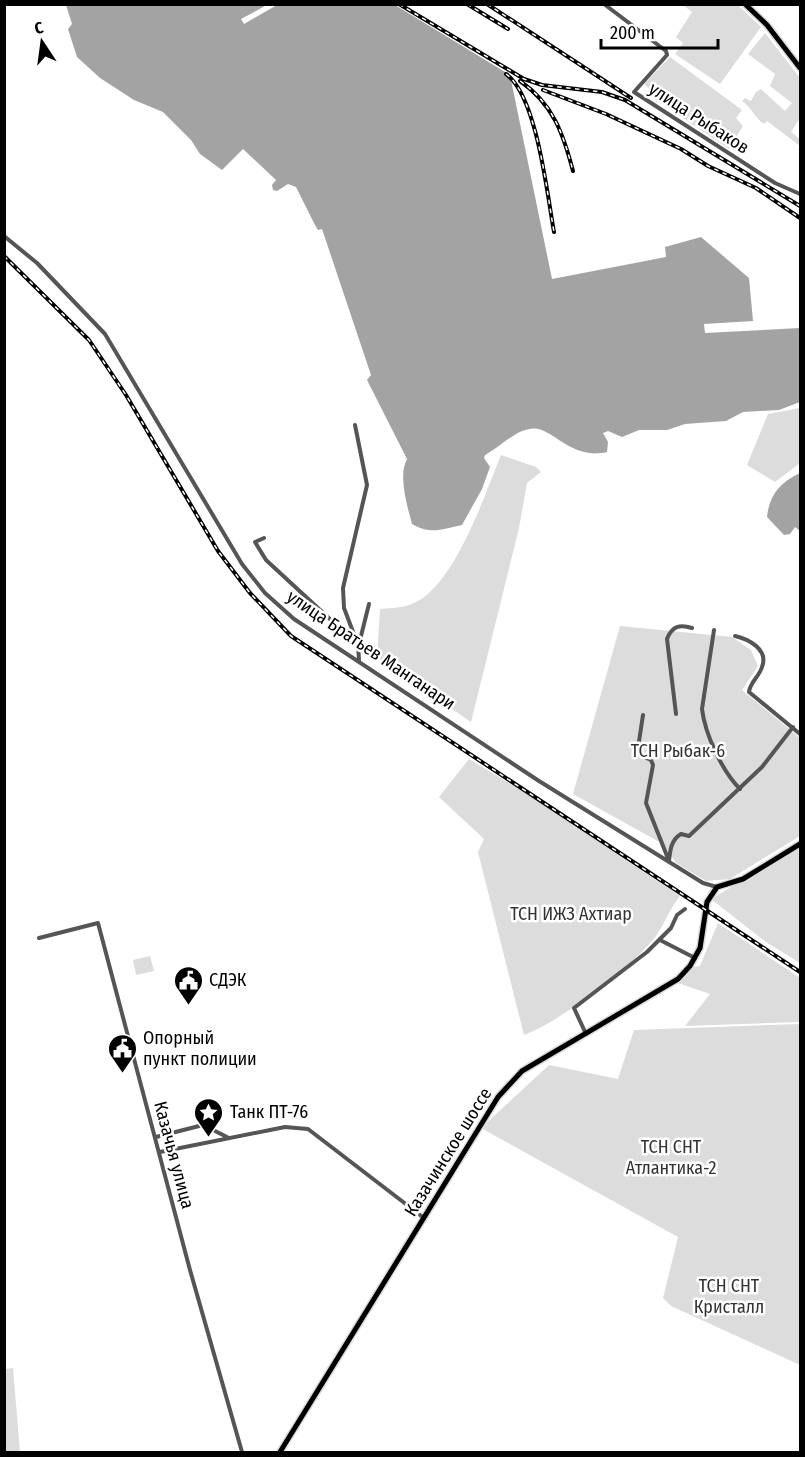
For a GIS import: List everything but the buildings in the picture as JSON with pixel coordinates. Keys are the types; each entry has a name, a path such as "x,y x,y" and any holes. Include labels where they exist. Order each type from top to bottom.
{"main road":[{"path":"745,4 767,25 801,68"},
{"path":"717,887 743,879 801,844"},
{"name":"Казачинское шоссе","path":"280,1452 487,1111 522,1071 666,987 684,973 696,958 703,936 707,902 717,887"}],"street":[{"name":"улица Рыбаков","path":"604,4 666,51 667,55 634,92 775,183 801,194"},
{"name":"улица Братьев Манганари","path":"4,236 37,263 105,334 243,564 265,593 294,619 539,781 703,883 717,887"},
{"path":"355,425 367,485 343,588 344,608 358,645 359,661"},
{"path":"264,538 255,542 266,560 358,645"},
{"path":"358,645 369,604"},
{"path":"676,714 667,639 676,627 683,625 692,628"},
{"path":"714,630 702,709 704,722 726,776 740,789"},
{"path":"735,636 756,645 763,658 762,667 750,686 749,692 801,734"},
{"path":"643,715 638,748 641,756 651,760 653,765 646,803 669,862"},
{"path":"669,862 675,837 681,834 689,836 740,789 762,767 793,727"},
{"path":"586,1034 574,1008 620,975 660,940 672,928 677,915 685,909"},
{"name":"Казачья улица","path":"39,938 98,923 242,1452"},
{"path":"660,940 696,958"},
{"path":"156,1137 190,1127 210,1126 217,1134 227,1138"},
{"path":"159,1152 285,1127 308,1130 424,1218"}],"green space":[{"path":"683,5 738,5 761,27 720,84 675,54 683,43 676,37 692,12"},
{"path":"765,33 800,78 800,118 791,132 800,139 800,146 767,121 764,124 742,101 745,98 751,101 756,92 761,89 785,111 792,103 770,86 775,74 748,54"},
{"path":"670,57 742,110 736,118 743,126 729,149 649,95 652,91 644,84"},
{"path":"800,408 800,463 775,482 747,465 768,414"},
{"path":"501,455 536,467 541,472 527,483 519,528 471,722 377,657 380,609 412,604 427,595 441,579 466,538"},
{"name":"ТСН Рыбак-6","path":"620,626 732,637 751,650 758,666 742,690 800,738 800,836 730,879 706,881 676,863 663,844 573,794"},
{"name":"ТСН ИЖЗ Ахтиар","path":"469,759 521,790 680,896 656,936 631,962 556,1019 524,1035 478,852 484,839 439,797"},
{"path":"800,846 800,963 766,942 711,899"},
{"path":"718,923 800,978 800,1022 685,1026 710,994 678,983 692,967 700,966"},
{"path":"150,956 154,971 136,975 133,960"},
{"path":"800,1024 800,1365 671,1306 663,1298 678,1237 481,1128 549,1065 618,1079 634,1030"},
{"path":"13,1368 20,1452 5,1452 5,1369"}],"shaded area":[{"path":"66,5 267,5 241,19 244,24 277,5 395,5 510,75 552,279 666,257 665,247 701,237 749,278 753,321 704,324 705,333 800,328 800,402 779,410 743,412 726,421 685,424 667,430 639,430 622,437 608,431 603,433 608,442 607,452 582,452 546,432 538,429 524,430 485,455 484,458 490,467 482,489 462,525 431,530 412,524 403,482 407,459 367,380 371,375 322,229 318,230 296,187 288,184 277,191 273,190 272,185 276,180 243,149 222,170 200,154 191,140 163,112 134,100 100,78 77,57 68,29 72,24"},
{"path":"800,473 800,531 795,527 790,534 784,535 767,517 768,509 781,485"}],"railway":[{"path":"399,4 524,79 542,85 602,92 625,100 800,206"},
{"path":"467,4 508,29"},
{"path":"487,4 631,98"},
{"path":"506,74 517,86 533,124 544,171 554,232"},
{"path":"520,81 541,99 555,120 573,171"},
{"path":"543,90 606,114 681,149 708,166 756,188 800,218"},
{"path":"4,256 89,340 126,395 218,551 250,593 291,636 800,972"}],"place":[{"name":"СДЭК","path":"188,1006"},
{"name":"Опорный пункт полиции","path":"122,1074"},
{"name":"Танк ПТ-76","path":"209,1138"}],"park label":[{"name":"ТСН СНТ Атлантика-2","path":"671,1157"},
{"name":"ТСН СНТ Кристалл","path":"729,1296"}]}
